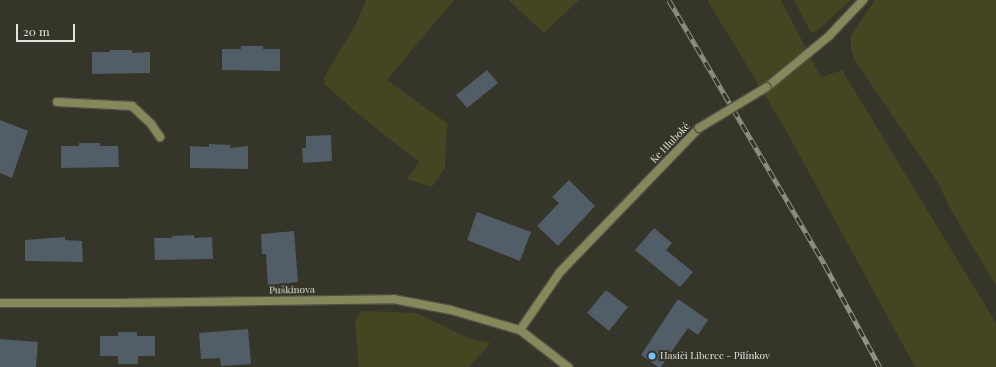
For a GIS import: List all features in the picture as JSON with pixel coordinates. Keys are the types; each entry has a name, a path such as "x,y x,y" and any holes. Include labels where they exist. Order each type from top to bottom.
{"street":[{"name":"Ke Hluboké","path":"520,330 560,272 699,128 767,87 829,36 863,0"},
{"path":"57,102 132,106 151,124 160,137"},
{"name":"Puškinova","path":"0,303 118,303 392,299 451,310 520,330 568,367"}],"green space":[{"path":"366,0 454,0 387,80 447,123 445,168 432,187 407,179 419,162 358,114 324,84 324,77 356,24"},
{"path":"508,0 579,0 544,33"},
{"path":"707,0 781,0 821,77 842,70 996,323 996,367 915,367 784,127"},
{"path":"794,0 851,0 819,29 811,33"},
{"path":"875,0 996,0 996,286 950,208 938,183 854,59 851,48 851,35"},
{"path":"363,311 417,313 470,339 491,343 469,367 359,367 355,324 357,316"}],"building":[{"path":"241,46 263,46 263,49 280,49 280,71 222,70 222,49 241,49"},
{"path":"110,50 132,50 132,53 150,52 150,73 92,74 92,52 110,52"},
{"path":"487,70 498,83 467,108 456,95"},
{"path":"0,120 28,131 12,178 0,173"},
{"path":"331,135 332,161 303,163 302,148 306,148 306,136"},
{"path":"79,143 100,143 100,146 118,146 119,167 61,168 61,146 79,146"},
{"path":"209,144 230,145 230,148 248,146 248,169 190,168 190,146 209,147"},
{"path":"569,180 595,206 558,246 537,226 559,203 552,197"},
{"path":"477,212 531,232 520,261 467,240"},
{"path":"654,228 672,243 666,250 693,272 680,287 635,250"},
{"path":"294,231 298,282 268,285 266,254 262,254 261,234"},
{"path":"194,235 194,238 212,237 213,259 155,260 154,238 172,238 172,236"},
{"path":"65,237 65,240 82,241 83,262 25,261 25,240"},
{"path":"606,290 628,307 609,331 587,313"},
{"path":"678,299 708,320 698,335 688,328 661,367 658,367 641,355"},
{"path":"248,329 251,364 221,366 220,358 201,359 199,333"},
{"path":"118,332 137,332 137,336 155,336 155,356 138,356 138,364 118,364 118,356 100,356 100,336 118,336"},
{"path":"0,339 38,342 36,367 0,367"}],"railway":[{"path":"669,0 825,265 880,367"}],"place":[{"name":"Hasiči Liberec - Pilínkov","path":"652,356"}]}
